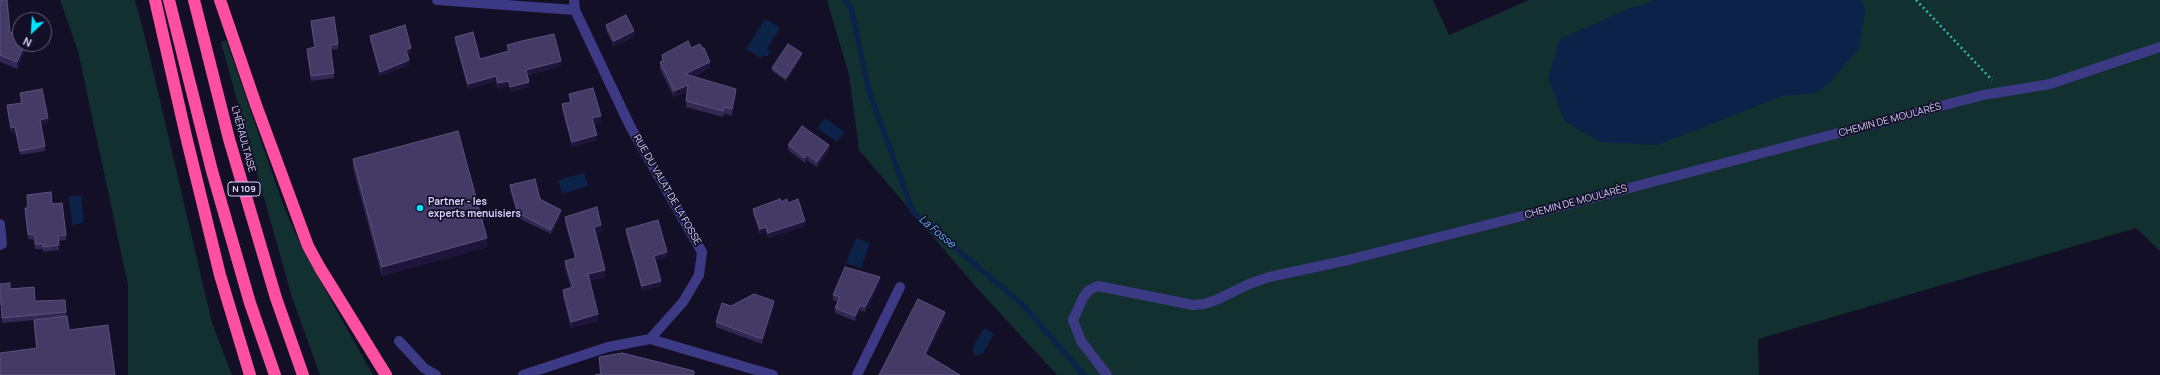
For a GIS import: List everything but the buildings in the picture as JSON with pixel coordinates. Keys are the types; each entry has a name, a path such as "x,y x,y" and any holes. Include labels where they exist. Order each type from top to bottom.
{"highway":[{"path":"155,0 216,260 250,375"},
{"name":"N 109","path":"169,0 212,171 250,303 274,375"},
{"name":"L'HÉRAULTAISE","path":"194,0 229,139 276,298 302,375"},
{"path":"220,0 256,105 308,246 386,375"}],"street":[{"path":"437,0 575,5"},
{"name":"RUE DU VALAT DE LA FOSSE","path":"575,5 630,126 702,252 699,275 683,302 650,339"},
{"name":"CHEMIN DE MOULARÈS","path":"1107,375 1081,341 1073,320 1083,298 1089,290 1098,286 1193,305 1204,304 1216,300 1248,284 1269,277 1348,260 1518,217 1999,92 2050,84 2160,47"},
{"path":"0,224 2,244 0,245"},
{"path":"857,375 900,287"},
{"path":"524,375 608,347 650,339 773,375"},
{"path":"399,341 424,368 436,375"}],"path":[{"path":"1916,0 1938,25 1982,68 1999,92"}],"green space":[{"path":"60,0 135,0 147,45 212,323 232,375 128,375 128,285 78,51"},
{"path":"827,0 1433,0 1449,35 1529,0 2160,0 2160,251 2136,228 1758,339 1759,375 1057,375 975,286 859,150 849,75"},
{"path":"226,40 284,207 304,252 373,375 320,375 292,297 264,198 221,42"}],"water":[{"path":"1656,0 1862,0 1865,13 1859,48 1830,83 1815,93 1783,96 1657,145 1601,142 1565,122 1548,78 1560,39 1628,9"},
{"path":"765,19 780,28 767,49 771,51 767,57 763,55 761,58 746,49"},
{"path":"825,118 845,132 837,142 817,128"},
{"path":"584,173 588,186 562,194 558,180"},
{"path":"81,195 84,223 72,225 69,196"},
{"path":"856,238 870,243 861,268 846,263"},
{"path":"984,328 994,334 983,353 974,356 973,347"}],"waterway":[{"name":"La Fosse","path":"845,0 851,8 869,91 913,212 1024,306 1084,375"}],"place":[{"name":"Partner - les experts menuisiers","path":"420,208"}]}
